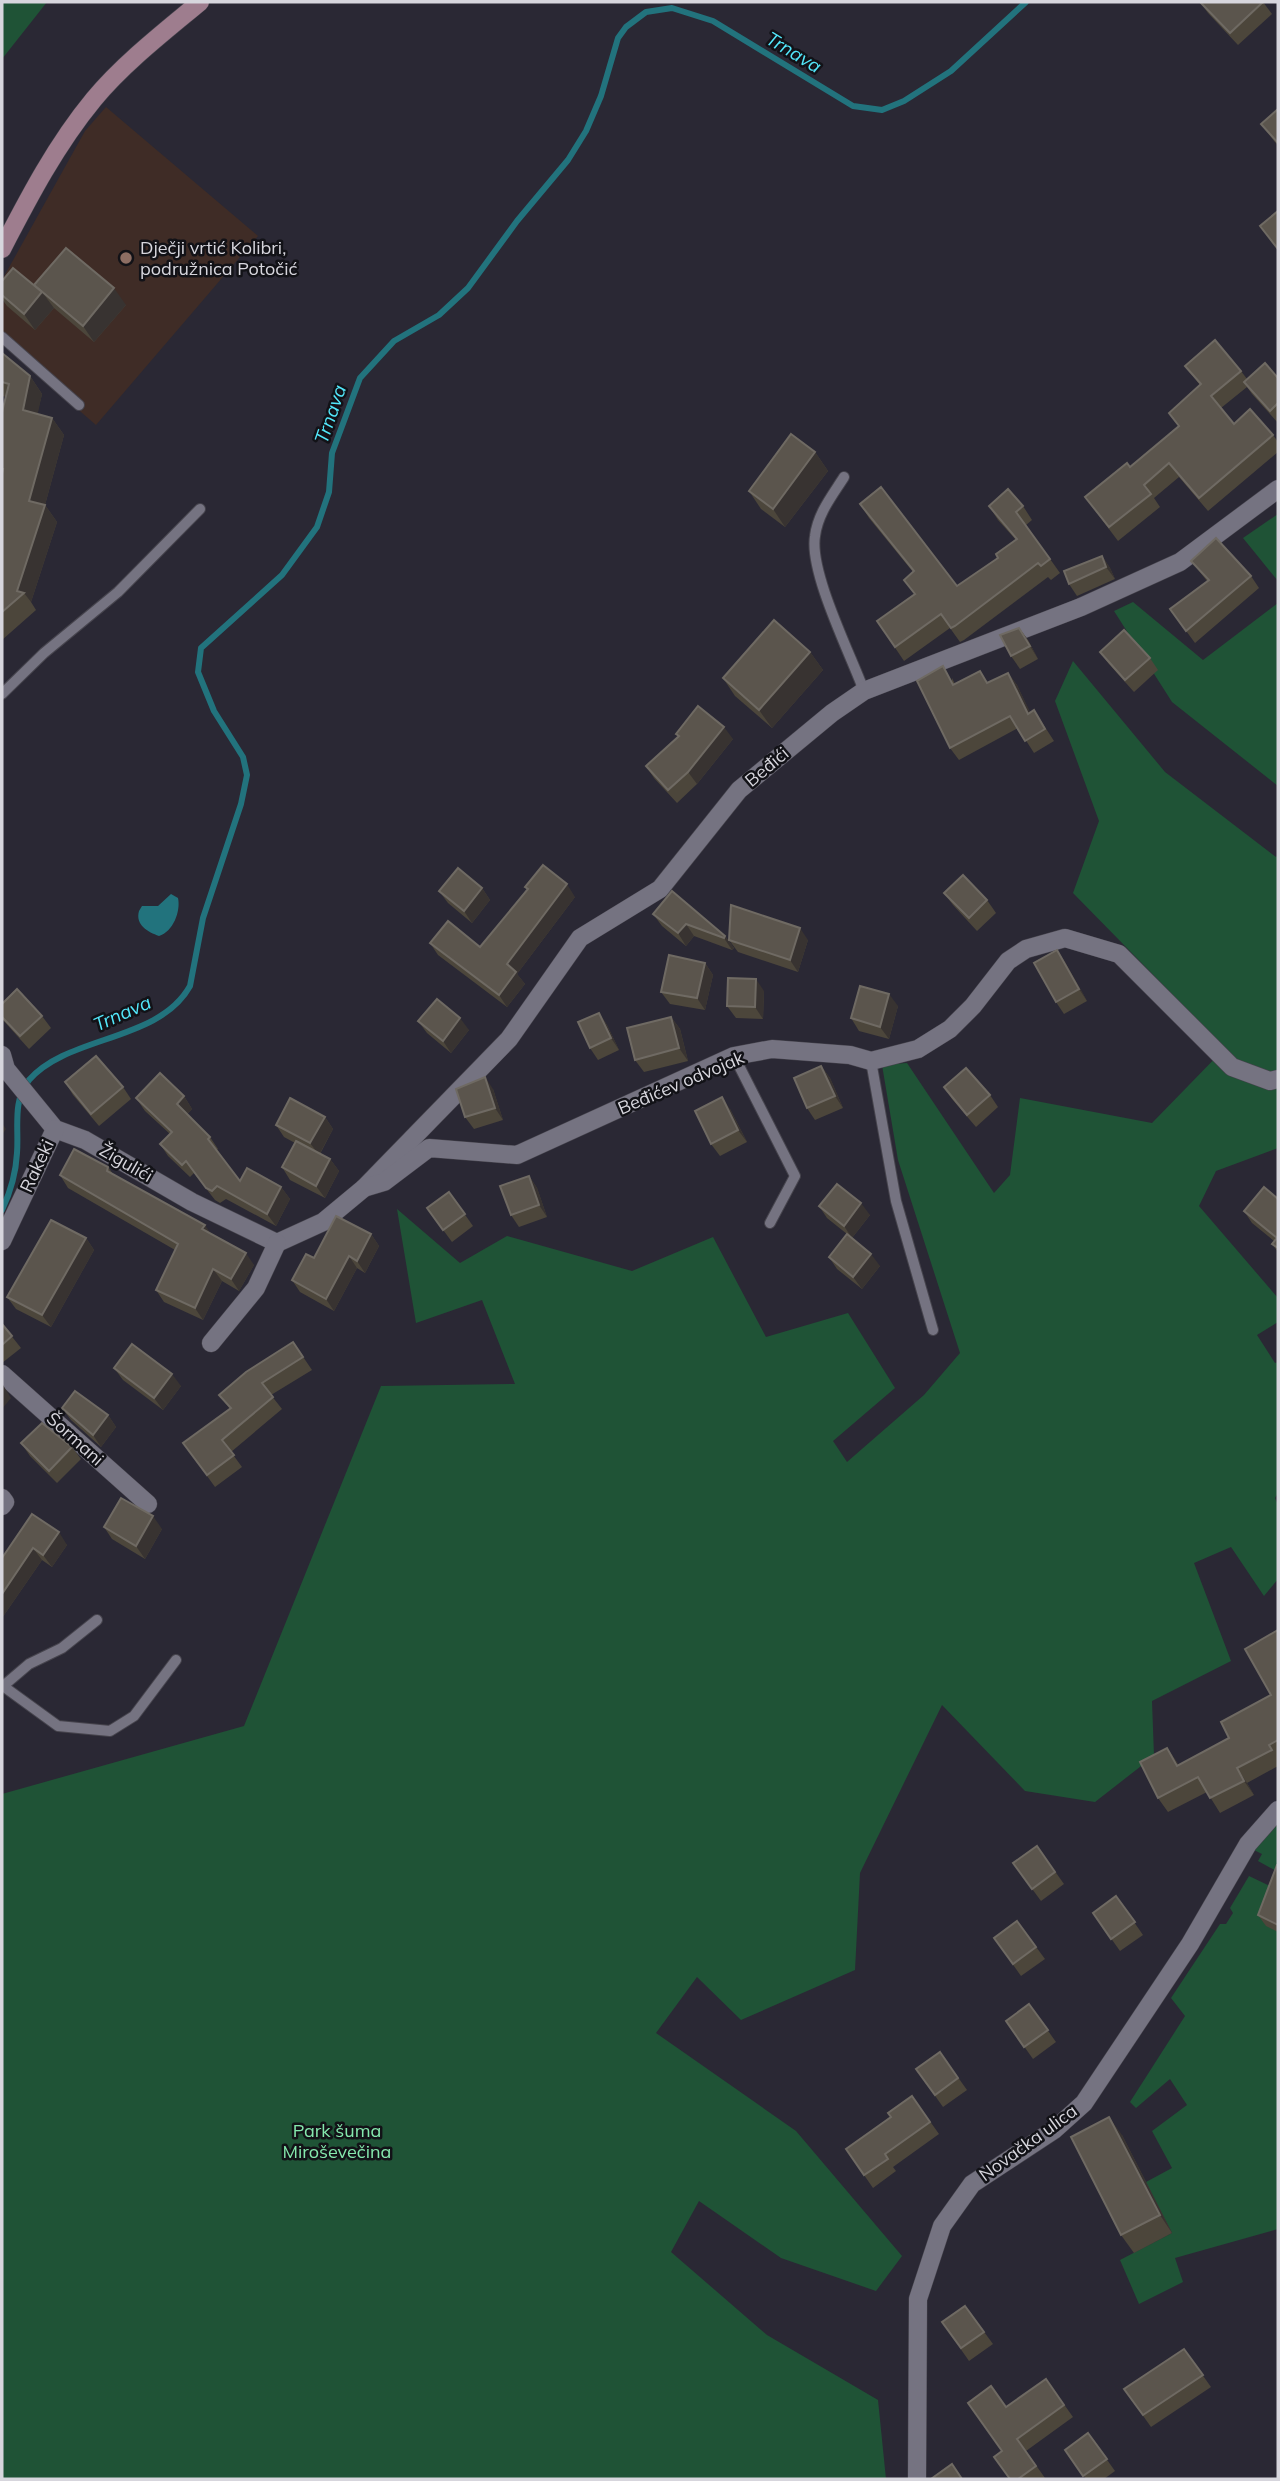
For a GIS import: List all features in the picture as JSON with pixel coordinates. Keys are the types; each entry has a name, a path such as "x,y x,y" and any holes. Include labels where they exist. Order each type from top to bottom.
{"main road":[{"path":"2,249 42,170 94,98 158,36 200,2"}],"street":[{"name":"Beđići","path":"364,1188 509,1039 580,939 660,889 739,790 831,713 864,691 1081,607 1180,562 1278,489"},
{"name":"Beđićev odvojak","path":"277,1244 323,1222 364,1188 384,1182 429,1147 517,1155 734,1056 772,1049 850,1055 871,1061 918,1049 950,1029 973,1006 1008,961 1026,949 1065,938 1119,954 1232,1068 1270,1081 1278,1079"},
{"name":"Žigulići","path":"5,1069 55,1129 85,1140 192,1202 277,1244"},
{"name":"Rakeki","path":"2,1241 55,1129"},
{"path":"211,1343 256,1288 277,1244"},
{"name":"Šormani","path":"2,1374 148,1504"},
{"path":"2,1498 5,1502 2,1506"},
{"name":"Novačka ulica","path":"918,2479 918,2298 942,2226 972,2184 1054,2130 1084,2103 1190,1944 1248,1844 1278,1810"}],"lane":[{"path":"2,337 79,405"},
{"path":"844,477 823,510 815,535 814,560 864,691"},
{"path":"2,694 44,653 118,592 200,509"},
{"path":"734,1056 795,1176 770,1223"},
{"path":"871,1061 896,1201 933,1330"},
{"path":"97,1620 62,1648 29,1664 2,1686 58,1726 110,1731 134,1716 176,1660"}],"shaded area":[{"name":"Dječji vrtić Kolibri, podružnica Potočić","path":"106,107 258,236 96,425 2,344 2,307 8,286 2,280 85,131"}],"green space":[{"path":"2,2 47,2 2,59"},
{"path":"1278,514 1278,581 1243,538"},
{"path":"1133,602 1203,660 1278,603 1278,786 1172,702 1114,611"},
{"name":"Park šuma Miroševečina","path":"1073,661 1165,772 1276,857 1278,855 1278,1148 1216,1171 1199,1206 1278,1298 1278,1322 1257,1335 1275,1363 1278,1362 1278,1493 1275,1498 1278,1505 1278,1579 1264,1596 1231,1547 1194,1563 1231,1661 1152,1701 1154,1756 1095,1802 1025,1791 942,1705 860,1873 855,1970 741,2020 697,1977 656,2033 796,2131 902,2256 876,2291 781,2258 699,2201 671,2252 767,2335 878,2400 886,2479 2,2479 2,1794 244,1726 381,1386 515,1384 482,1300 416,1323 397,1209 460,1263 507,1236 632,1271 713,1237 766,1337 848,1313 895,1388 833,1441 847,1462 924,1395 960,1353 898,1160 882,1065 907,1063 994,1193 1010,1175 1020,1098 1152,1123 1225,1048 1073,893 1099,821 1055,701"},
{"path":"1278,1824 1278,1872 1258,1861 1262,1854 1254,1850"},
{"path":"1249,1876 1278,1890 1278,2229 1175,2258 1183,2282 1139,2304 1120,2260 1172,2233 1146,2182 1172,2168 1152,2131 1187,2105 1170,2079 1136,2108 1130,2102 1185,2016 1171,1998 1220,1924 1226,1924 1233,1913 1230,1908"}],"water":[{"path":"171,894 178,898 177,915 172,926 159,936 141,924 139,911 142,906 158,906"}],"building":[{"path":"1200,2 1263,2 1230,33"},
{"path":"1278,109 1278,143 1261,124"},
{"path":"1278,211 1278,249 1260,226"},
{"path":"66,248 114,288 83,326 34,285"},
{"path":"13,268 42,292 24,314 2,295 2,281"},
{"path":"1215,340 1241,371 1211,396 1234,424 1250,409 1273,435 1199,498 1169,463 1144,485 1151,494 1109,527 1085,497 1127,463 1130,467 1179,426 1169,413 1201,384 1185,366"},
{"path":"2,353 30,376 23,410 52,418 29,501 45,505 17,591 24,593 2,612 2,412 9,384 2,382"},
{"path":"1265,363 1278,378 1278,403 1270,411 1244,382"},
{"path":"791,434 815,452 773,509 749,491"},
{"path":"881,487 957,586 998,558 996,554 1017,539 989,506 1008,489 1023,506 1016,512 1050,559 1041,566 1038,563 955,626 951,628 941,614 895,647 877,621 915,594 904,580 914,571 860,504"},
{"path":"1216,538 1251,576 1186,631 1170,609 1209,580 1191,561"},
{"path":"1102,556 1106,567 1069,584 1064,571"},
{"path":"774,620 810,652 759,710 723,678"},
{"path":"1019,628 1030,646 1011,656 1000,635"},
{"path":"1124,630 1150,658 1125,680 1100,652"},
{"path":"943,666 953,685 980,671 987,683 1008,673 1028,714 1034,710 1045,729 1025,741 1010,716 950,748 917,681"},
{"path":"698,706 724,727 688,772 668,790 646,766 679,736 676,734"},
{"path":"543,865 567,884 507,964 516,972 499,995 430,943 448,921 480,947 528,889 525,887"},
{"path":"458,868 482,888 464,911 439,891"},
{"path":"963,875 987,900 969,918 944,893"},
{"path":"672,891 725,936 724,938 686,924 678,933 653,914"},
{"path":"731,905 800,928 790,960 729,940"},
{"path":"1057,950 1079,989 1056,1002 1034,963"},
{"path":"669,955 705,963 697,998 661,992"},
{"path":"728,978 756,979 755,1007 727,1006"},
{"path":"860,986 889,994 880,1027 851,1018"},
{"path":"17,989 42,1016 20,1036 2,1017 2,1004"},
{"path":"437,999 460,1018 443,1041 418,1021"},
{"path":"599,1013 611,1038 590,1048 578,1022"},
{"path":"671,1017 679,1048 635,1060 627,1028"},
{"path":"96,1056 123,1087 91,1114 65,1082"},
{"path":"821,1066 835,1096 807,1108 794,1078"},
{"path":"966,1068 990,1095 967,1115 944,1087"},
{"path":"160,1073 184,1096 177,1104 210,1137 208,1139 240,1181 247,1168 281,1187 267,1214 217,1186 212,1191 206,1188 186,1161 182,1165 160,1144 172,1132 136,1098"},
{"path":"485,1077 495,1108 465,1117 456,1089"},
{"path":"722,1097 738,1130 711,1144 695,1111"},
{"path":"290,1098 325,1117 310,1143 276,1125"},
{"path":"296,1141 330,1159 316,1186 282,1167"},
{"path":"74,1149 108,1167 107,1171 205,1225 202,1229 246,1253 231,1279 213,1269 195,1308 156,1290 178,1244 60,1175"},
{"path":"529,1176 539,1205 511,1215 500,1186"},
{"path":"837,1184 861,1203 844,1226 819,1206"},
{"path":"1264,1187 1278,1199 1278,1248 1272,1244 1277,1238 1244,1211"},
{"path":"449,1192 465,1214 443,1230 427,1208"},
{"path":"336,1216 371,1234 357,1261 349,1256 326,1299 292,1280 306,1254 314,1258"},
{"path":"51,1220 86,1238 42,1315 7,1297"},
{"path":"847,1234 871,1254 853,1277 829,1257"},
{"path":"2,1324 12,1336 2,1345"},
{"path":"293,1342 303,1357 262,1383 273,1397 222,1440 234,1455 207,1475 183,1443 231,1408 219,1395 246,1372"},
{"path":"132,1344 172,1374 154,1398 114,1368"},
{"path":"75,1391 108,1415 93,1435 62,1408"},
{"path":"42,1423 72,1447 49,1471 21,1443"},
{"path":"121,1498 153,1516 136,1546 104,1527"},
{"path":"32,1514 59,1532 43,1555 33,1548 2,1594 2,1558"},
{"path":"1278,1630 1278,1740 1269,1745 1272,1750 1237,1768 1244,1781 1210,1798 1198,1777 1158,1798 1140,1762 1167,1748 1177,1766 1229,1738 1221,1722 1271,1695 1245,1649"},
{"path":"1037,1846 1055,1872 1032,1889 1013,1863"},
{"path":"1278,1865 1278,1925 1258,1915"},
{"path":"1116,1896 1135,1922 1111,1939 1093,1913"},
{"path":"1017,1921 1036,1947 1013,1964 994,1938"},
{"path":"1029,2004 1048,2030 1024,2047 1006,2021"},
{"path":"940,2052 958,2078 935,2095 916,2069"},
{"path":"912,2096 930,2122 885,2154 888,2159 864,2175 846,2149 891,2117 888,2113"},
{"path":"1109,2117 1160,2215 1121,2235 1071,2137"},
{"path":"965,2306 984,2332 961,2348 942,2322"},
{"path":"1184,2349 1203,2375 1143,2415 1124,2389"},
{"path":"1046,2379 1064,2405 1017,2439 1036,2466 1018,2479 1010,2479 994,2457 1002,2451 968,2403 991,2386 1006,2407"},
{"path":"1088,2433 1107,2459 1083,2476 1065,2450"},
{"path":"952,2464 962,2479 931,2479"}],"waterway":[{"name":"Trnava","path":"2,1210 15,1168 18,1106 29,1080 46,1065 66,1054 157,1018 176,1004 190,986 203,918 241,804 247,775 243,757 214,711 198,672 201,648 282,575 317,527 329,492 332,453 360,378 394,341 439,315 468,288 517,221 568,160 586,131 601,96 618,38 626,27 646,12 672,8 713,21 853,106 882,110 904,101 951,71 1026,2"}],"place":[{"name":"Dječji vrtić Kolibri, podružnica Potočić","path":"126,258"}]}
